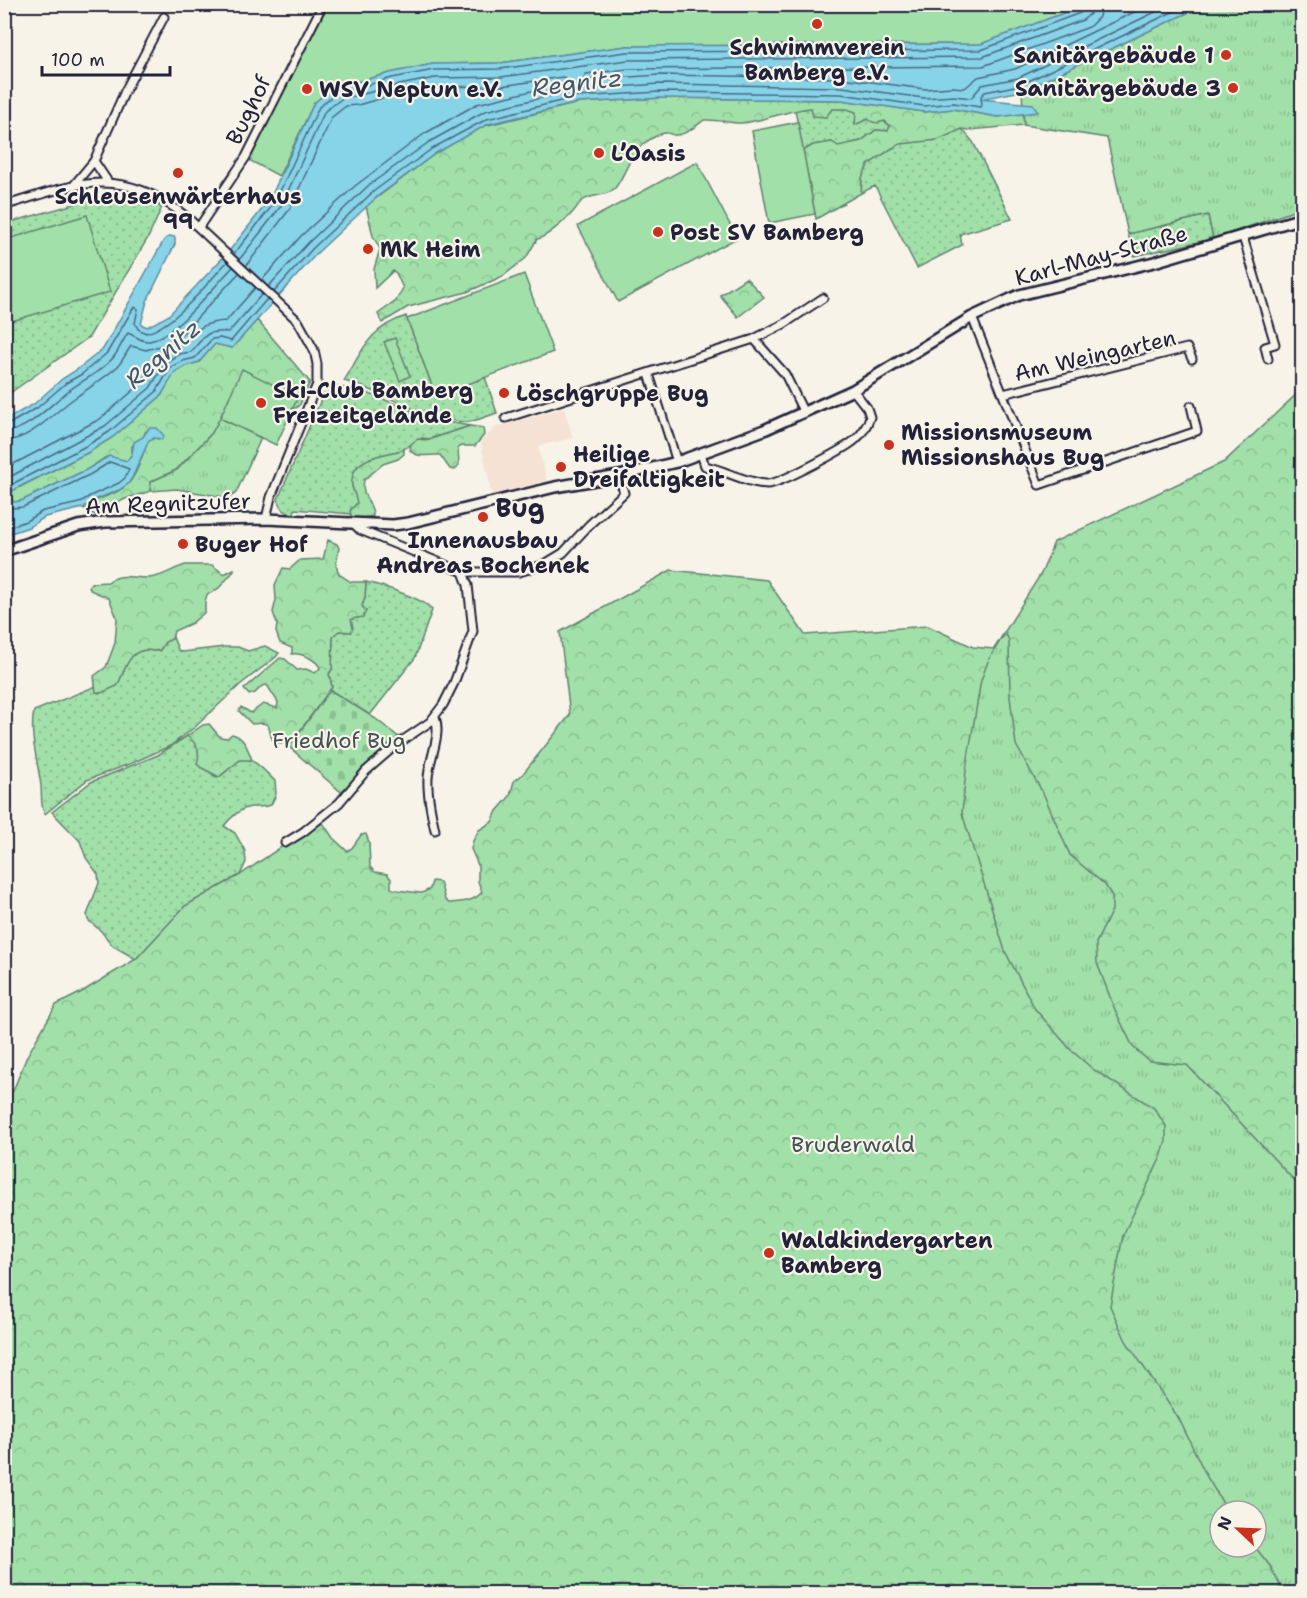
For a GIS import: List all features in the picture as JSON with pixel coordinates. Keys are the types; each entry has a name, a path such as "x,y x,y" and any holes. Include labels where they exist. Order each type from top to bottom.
{"street":[{"name":"Bughof","path":"199,227 246,158 322,4"},
{"path":"74,185 93,161 125,91 164,17"},
{"path":"93,161 108,182"},
{"path":"4,206 74,185 108,182 143,190 171,205 199,227 298,321 316,357 317,384 271,497 266,519"},
{"name":"Karl-May-Straße","path":"619,476 701,454 804,413 853,390 972,317 1019,295 1145,264 1302,218"},
{"path":"1243,237 1275,344 1265,347 1268,359"},
{"path":"506,418 754,339 784,324 823,298"},
{"path":"972,317 1039,485 1197,431 1191,406"},
{"path":"754,339 785,374 804,413"},
{"name":"Am Weingarten","path":"1003,394 1187,348 1192,359"},
{"path":"649,374 677,462"},
{"path":"701,454 705,466 761,483 776,482 833,453 862,432 870,417 867,408 853,390"},
{"path":"354,524 372,536 463,572 519,572 543,565 563,553 624,493 619,476"},
{"name":"Am Regnitzufer","path":"4,551 91,523 266,519 393,525 555,487 619,476"},
{"path":"285,843 303,832 339,803 379,759 435,717 454,683 473,631 468,585 463,572"},
{"path":"435,717 438,729 428,778 428,795 435,830"}],"shaded area":[{"path":"564,408 573,438 538,446 547,481 492,495 482,440 496,427"}],"green space":[{"path":"328,5 1085,5 981,44 627,46 500,63 433,64 353,83 339,83 314,103 279,176 247,159"},
{"path":"1204,5 1302,5 1302,208 1213,239 1208,215 1128,234 1107,138 1024,125 1022,91"},
{"path":"660,98 841,100 924,112 953,109 998,117 1023,113 1024,125 962,129 938,140 900,144 868,165 862,178 861,193 816,219 803,151 813,145 832,142 838,146 861,141 876,130 888,131 890,126 885,121 876,123 868,119 855,125 856,112 847,109 832,109 826,117 813,116 811,108 741,123 704,120 683,134 664,133 644,143 632,157 615,188 582,201 561,224 537,239 526,258 503,276 467,292 408,307 382,323 378,314 396,301 403,288 393,271 375,288 374,269 380,249 373,236 366,206 436,153 484,126 579,103"},
{"path":"847,109 857,112 855,124 873,119 890,126 888,131 876,130 861,141 838,147 832,142 813,145 803,151 795,110"},
{"name":"Post SV Bamberg","path":"798,122 815,214 769,223 752,131"},
{"path":"962,129 973,142 1012,219 960,234 962,245 917,268 875,186 861,193 862,178 868,165 900,144 938,139"},
{"name":"Post SV Bamberg","path":"697,162 737,238 618,302 578,226"},
{"path":"133,197 162,207 149,236 89,337 10,393 4,382 4,224 85,201"},
{"path":"87,215 110,292 5,323 5,240"},
{"path":"1208,215 1213,239 1134,256 1128,234"},
{"path":"524,274 553,352 436,396 407,319"},
{"path":"746,278 764,297 738,317 720,295"},
{"path":"406,316 436,396 485,377 497,413 469,422 449,420 419,411 374,391 344,381 362,350 375,334 393,321"},
{"path":"257,320 310,382 296,408 240,428 220,418 212,433 176,470 150,482 151,491 125,499 95,515 83,508 119,491 129,483 149,440 159,439 146,431 143,437 132,446 132,454 127,461 106,457 88,469 21,501 14,502 9,497 12,491 89,452 113,437 161,396 172,374 185,366 199,362 215,344 232,348"},
{"path":"395,338 410,376 400,381 384,342"},
{"name":"Ski-Club Bamberg Freizeitgelände","path":"242,369 298,397 276,445 220,418"},
{"path":"337,387 359,390 437,420 470,426 429,439 422,438 402,450 370,458 353,477 352,487 358,502 355,508 351,509 351,514 295,509 294,514 283,510 278,499 323,395"},
{"name":"Bruderwald","path":"1302,389 1302,1593 5,1593 4,1099 13,1091 27,1056 56,1005 136,959 185,906 240,875 321,820 333,838 347,851 361,835 366,834 369,842 370,867 375,872 387,874 391,879 391,888 422,893 430,889 432,881 440,882 445,900 449,903 475,898 482,892 478,881 478,865 471,849 473,841 479,830 492,822 497,811 510,796 514,781 522,775 570,715 560,632 671,570 767,580 805,635 928,626 973,647 994,649 1042,572 1054,542 1224,462"},
{"path":"220,418 261,438 236,493 229,498 177,489 151,491 150,482 177,470 212,433"},
{"path":"470,426 483,428 484,435 475,446 458,448 459,465 455,470 450,469 440,455 420,455 410,450 411,444 418,439 428,440"},
{"path":"404,450 404,454 398,459 383,464 364,480 365,496 373,511 373,516 352,520 350,511 357,503 352,485 356,468 361,463 377,456"},
{"path":"328,540 337,544 339,548 336,565 339,574 351,582 366,582 362,606 366,611 363,617 351,619 353,628 351,632 339,631 333,636 332,669 329,674 332,687 291,743 278,743 272,739 268,725 252,724 239,711 241,707 251,713 263,704 277,708 278,702 267,685 249,695 244,689 280,658 285,659 297,670 306,669 315,673 320,668 304,655 292,654 292,648 280,643 273,612 276,600 275,585 283,568 290,569 300,560 323,559"},
{"path":"186,565 212,565 224,574 234,569 234,571 219,588 207,595 205,612 192,623 174,631 172,639 165,642 160,650 146,650 134,654 117,686 101,693 96,692 94,676 106,667 115,643 117,618 109,598 90,590 91,583 108,582 118,577 154,577"},
{"path":"366,582 412,597 432,610 415,658 370,715 330,690 332,687 329,674 333,636 339,631 351,632 351,619 361,617 366,611 362,606"},
{"path":"1006,634 1009,641 1010,697 1016,745 1044,795 1070,855 1105,885 1112,896 1112,910 1096,943 1097,963 1115,1010 1133,1047 1149,1061 1187,1065 1302,1189 1302,1593 1284,1593 1264,1559 1268,1559 1268,1499 1220,1499 1179,1419 1126,1341 1110,1306 1123,1235 1161,1157 1166,1141 1166,1126 1154,1108 1094,1070 1072,1051 1035,1009 1005,951 962,813 966,770 981,680 989,659"},
{"path":"173,637 178,650 182,652 224,647 238,647 248,651 265,646 279,653 170,746 87,780 45,814 33,739 34,711 96,686 96,692 99,693 117,686 134,654 146,650 160,650 165,642"},
{"name":"Friedhof Bug","path":"330,690 376,719 401,739 375,758 341,792 289,747"},
{"path":"209,724 220,737 227,738 232,734 240,738 252,760 240,760 219,777 200,767 197,764 199,756 197,748 187,736 203,725"},
{"path":"187,736 197,748 198,762 217,778 240,760 250,760 275,781 276,794 271,805 243,809 224,826 235,833 245,851 246,862 240,875 185,906 136,959 113,946 88,920 87,915 99,883 98,874 86,858 80,841 52,812 91,782 158,755"}],"water":[{"name":"Regnitz","path":"1085,5 1204,5 1022,91 980,99 1033,104 1038,112 998,117 953,109 924,112 841,100 660,98 578,103 488,124 436,153 378,196 318,252 232,348 215,344 199,362 175,372 161,396 113,437 89,452 19,487 10,493 9,497 14,502 21,501 88,469 109,456 127,461 132,454 134,442 143,437 149,428 157,428 164,436 162,439 149,440 128,484 92,501 83,508 45,517 29,527 5,535 5,420 34,404 62,379 103,349 164,240 170,236 175,237 175,244 147,301 141,324 147,327 168,316 230,250 270,199 314,103 339,83 353,83 433,64 500,63 627,46 981,44"}],"place":[{"name":"Schwimmverein Bamberg e.V.","path":"817,24"},
{"name":"Sanitärgebäude 1","path":"1226,55"},
{"name":"Sanitärgebäude 3","path":"1233,88"},
{"name":"WSV Neptun e.V.","path":"307,89"},
{"name":"L’Oasis","path":"599,153"},
{"name":"Schleusenwärterhaus 99","path":"178,173"},
{"name":"Post SV Bamberg","path":"658,232"},
{"name":"MK Heim","path":"368,249"},
{"name":"Löschgruppe Bug","path":"504,393"},
{"name":"Ski-Club Bamberg Freizeitgelände","path":"261,403"},
{"name":"Missionsmuseum Missionshaus Bug","path":"889,445"},
{"name":"Heilige Dreifaltigkeit","path":"561,467"},
{"name":"Innenausbau Andreas Bochenek","path":"483,517"},
{"name":"Buger Hof","path":"183,544"},
{"name":"Waldkindergarten Bamberg","path":"769,1253"}],"district":[{"name":"Bug","path":"520,508"}]}
